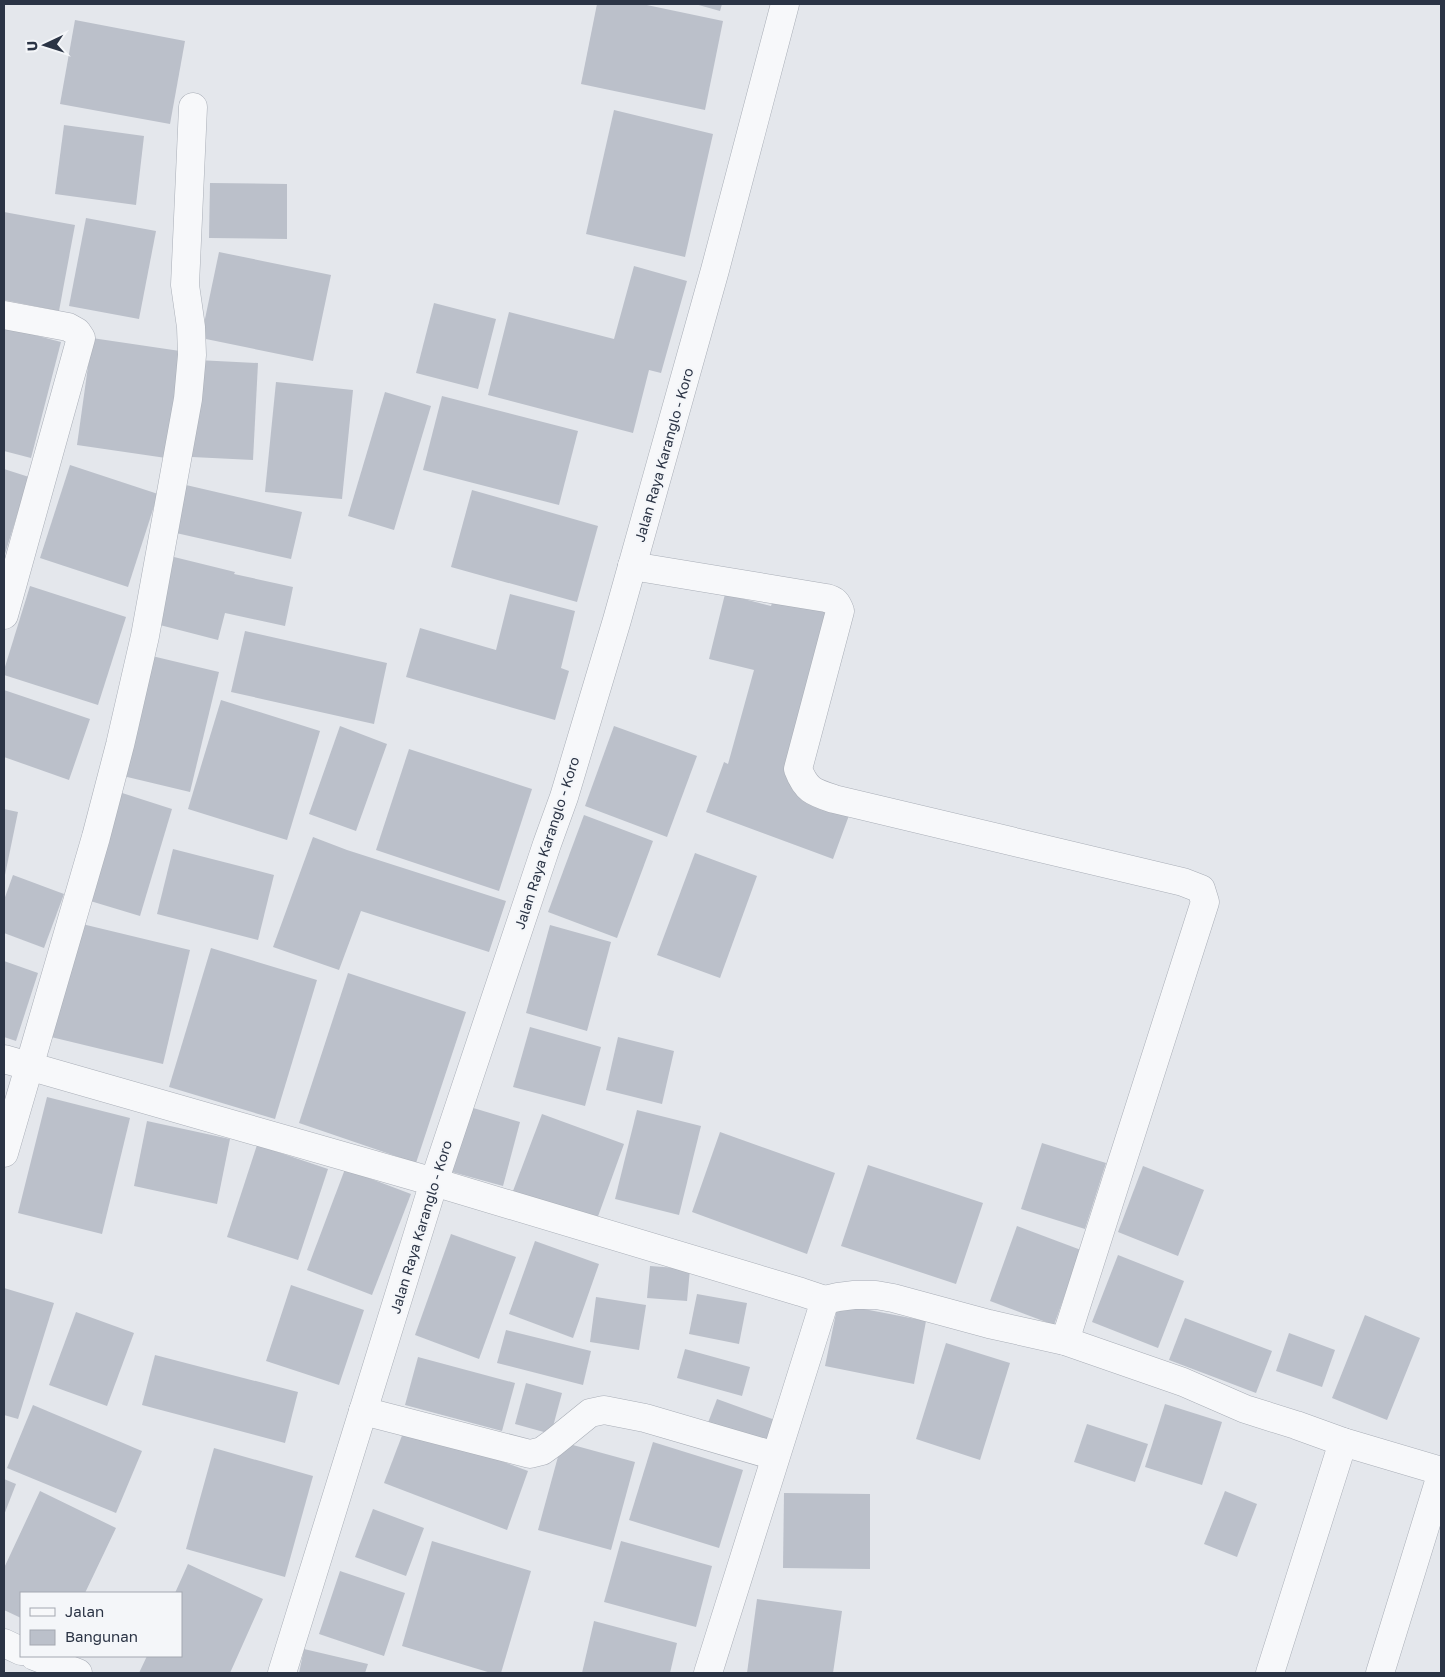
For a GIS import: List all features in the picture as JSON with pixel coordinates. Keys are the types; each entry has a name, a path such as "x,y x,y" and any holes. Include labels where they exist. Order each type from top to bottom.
{"street":[{"name":"Jalan Raya Karanglo - Koro","path":"282,1673 434,1182 564,797 632,566 715,270 785,4"},
{"path":"4,1153 16,1063 96,837 120,745 145,636 188,399 192,355 191,327 185,285 193,107"},
{"path":"4,315 68,327 77,332 82,338 4,615"},
{"path":"632,566 826,598 834,600 838,604 840,611 798,769 803,783 815,793 1173,880 1201,889 1205,902 1065,1342"},
{"path":"16,1063 434,1182 825,1300 854,1295 876,1295 1065,1342 1183,1382 1245,1410 1441,1473 1380,1673"},
{"path":"708,1673 825,1300"},
{"path":"364,1412 530,1454 542,1450 553,1443 590,1413 600,1410 613,1410 775,1456"},
{"path":"1270,1673 1343,1442"},
{"path":"4,1644 20,1650"},
{"path":"37,1657 78,1673"}],"building":[{"path":"597,4 642,4 723,21 705,110 581,84"},
{"path":"695,4 722,4 720,11"},
{"path":"75,20 185,41 170,124 60,104"},
{"path":"614,110 713,134 685,257 586,234"},
{"path":"64,125 144,136 136,205 55,194"},
{"path":"210,183 287,184 287,239 209,238"},
{"path":"4,212 75,225 59,311 4,300"},
{"path":"86,218 156,231 139,319 69,306"},
{"path":"219,252 331,275 313,361 201,338"},
{"path":"634,266 687,281 661,373 649,370 633,433 488,395 509,312 614,339"},
{"path":"434,303 496,319 478,389 416,373"},
{"path":"4,327 61,342 31,458 4,451"},
{"path":"92,338 180,351 166,458 77,445"},
{"path":"197,360 258,363 253,460 192,457"},
{"path":"276,382 353,390 342,499 265,492"},
{"path":"385,392 431,406 394,530 348,516"},
{"path":"442,396 578,431 559,505 423,470"},
{"path":"70,465 158,494 128,587 40,558"},
{"path":"4,469 29,477 4,557"},
{"path":"186,485 302,512 291,559 176,533"},
{"path":"472,490 598,526 577,602 451,567"},
{"path":"174,557 235,572 234,574 293,587 285,626 225,613 218,640 156,624"},
{"path":"30,586 126,617 98,705 4,675"},
{"path":"510,594 575,611 561,668 569,671 555,720 406,677 420,628 496,650"},
{"path":"725,594 771,606 774,597 838,615 791,787 851,810 833,859 706,812 724,762 728,764 754,670 709,659"},
{"path":"245,631 387,663 374,724 231,692"},
{"path":"152,656 219,672 190,792 123,776"},
{"path":"4,690 90,719 69,780 4,757"},
{"path":"221,700 320,731 287,840 188,809"},
{"path":"340,726 387,744 356,831 309,814"},
{"path":"614,726 697,756 667,837 585,806"},
{"path":"409,749 532,789 499,891 376,850"},
{"path":"119,792 172,809 140,916 87,900"},
{"path":"4,809 18,812 5,875 4,875"},
{"path":"584,815 653,841 617,938 548,912"},
{"path":"313,837 347,850 506,901 489,952 361,911 339,970 273,947"},
{"path":"173,849 274,875 258,940 157,914"},
{"path":"695,853 757,876 720,978 657,955"},
{"path":"13,875 64,894 44,948 4,933 4,900"},
{"path":"78,923 190,950 163,1064 51,1037"},
{"path":"550,925 611,942 587,1031 526,1013"},
{"path":"211,948 317,980 275,1119 169,1087"},
{"path":"4,961 38,973 16,1041 4,1037"},
{"path":"348,973 466,1012 416,1163 299,1123"},
{"path":"530,1027 601,1047 585,1106 513,1087"},
{"path":"618,1037 674,1051 662,1104 606,1090"},
{"path":"47,1097 130,1118 102,1234 18,1213"},
{"path":"470,1107 520,1122 503,1186 452,1172"},
{"path":"637,1110 701,1126 679,1215 615,1199"},
{"path":"542,1114 624,1144 596,1222 513,1191"},
{"path":"147,1121 230,1139 217,1204 134,1186"},
{"path":"720,1132 835,1173 807,1254 692,1212"},
{"path":"1042,1143 1106,1163 1085,1229 1021,1209"},
{"path":"257,1145 328,1169 298,1260 227,1237"},
{"path":"868,1165 983,1203 956,1284 841,1246"},
{"path":"1143,1166 1204,1190 1178,1256 1118,1232"},
{"path":"345,1169 411,1194 372,1295 307,1270"},
{"path":"1017,1226 1081,1250 1054,1325 990,1301"},
{"path":"451,1234 516,1257 479,1359 415,1335"},
{"path":"535,1241 599,1264 573,1338 509,1314"},
{"path":"1118,1255 1184,1281 1158,1348 1092,1322"},
{"path":"650,1266 690,1269 687,1301 647,1298"},
{"path":"291,1285 364,1310 339,1385 266,1361"},
{"path":"4,1288 54,1303 18,1419 4,1415"},
{"path":"697,1294 747,1303 739,1344 689,1334"},
{"path":"596,1297 646,1305 639,1350 590,1342"},
{"path":"838,1304 926,1321 914,1384 825,1366"},
{"path":"76,1312 134,1333 107,1406 49,1385"},
{"path":"1365,1315 1420,1338 1387,1420 1332,1398"},
{"path":"1185,1318 1272,1351 1256,1393 1169,1360"},
{"path":"506,1330 591,1351 583,1385 497,1363"},
{"path":"1289,1333 1335,1350 1322,1387 1276,1371"},
{"path":"946,1343 1010,1363 980,1460 916,1439"},
{"path":"685,1349 750,1367 742,1396 677,1378"},
{"path":"155,1355 298,1392 285,1443 142,1405"},
{"path":"418,1357 515,1383 502,1431 405,1405"},
{"path":"526,1383 562,1393 551,1434 515,1424"},
{"path":"717,1399 778,1421 767,1450 706,1428"},
{"path":"1165,1404 1222,1422 1202,1485 1145,1467"},
{"path":"33,1405 142,1451 116,1513 7,1468"},
{"path":"1087,1424 1148,1444 1135,1482 1074,1462"},
{"path":"406,1425 528,1471 507,1530 384,1483"},
{"path":"562,1442 635,1462 611,1550 538,1530"},
{"path":"653,1442 743,1470 719,1548 629,1520"},
{"path":"214,1448 313,1476 285,1577 186,1549"},
{"path":"4,1479 16,1484 4,1515"},
{"path":"40,1491 116,1528 85,1592 20,1592 20,1618 4,1610 4,1568"},
{"path":"1225,1491 1257,1504 1237,1557 1204,1544"},
{"path":"784,1493 870,1494 870,1569 783,1568"},
{"path":"373,1509 424,1528 406,1576 355,1557"},
{"path":"432,1541 531,1571 501,1673 491,1673 402,1646"},
{"path":"621,1541 712,1566 696,1627 604,1602"},
{"path":"188,1564 263,1599 230,1673 139,1673 147,1657 182,1657 182,1592 175,1592"},
{"path":"340,1571 405,1593 384,1656 319,1634"},
{"path":"757,1599 842,1611 833,1673 747,1673"},
{"path":"594,1621 677,1643 670,1673 582,1673"},
{"path":"304,1649 368,1664 365,1673 299,1673"}]}
